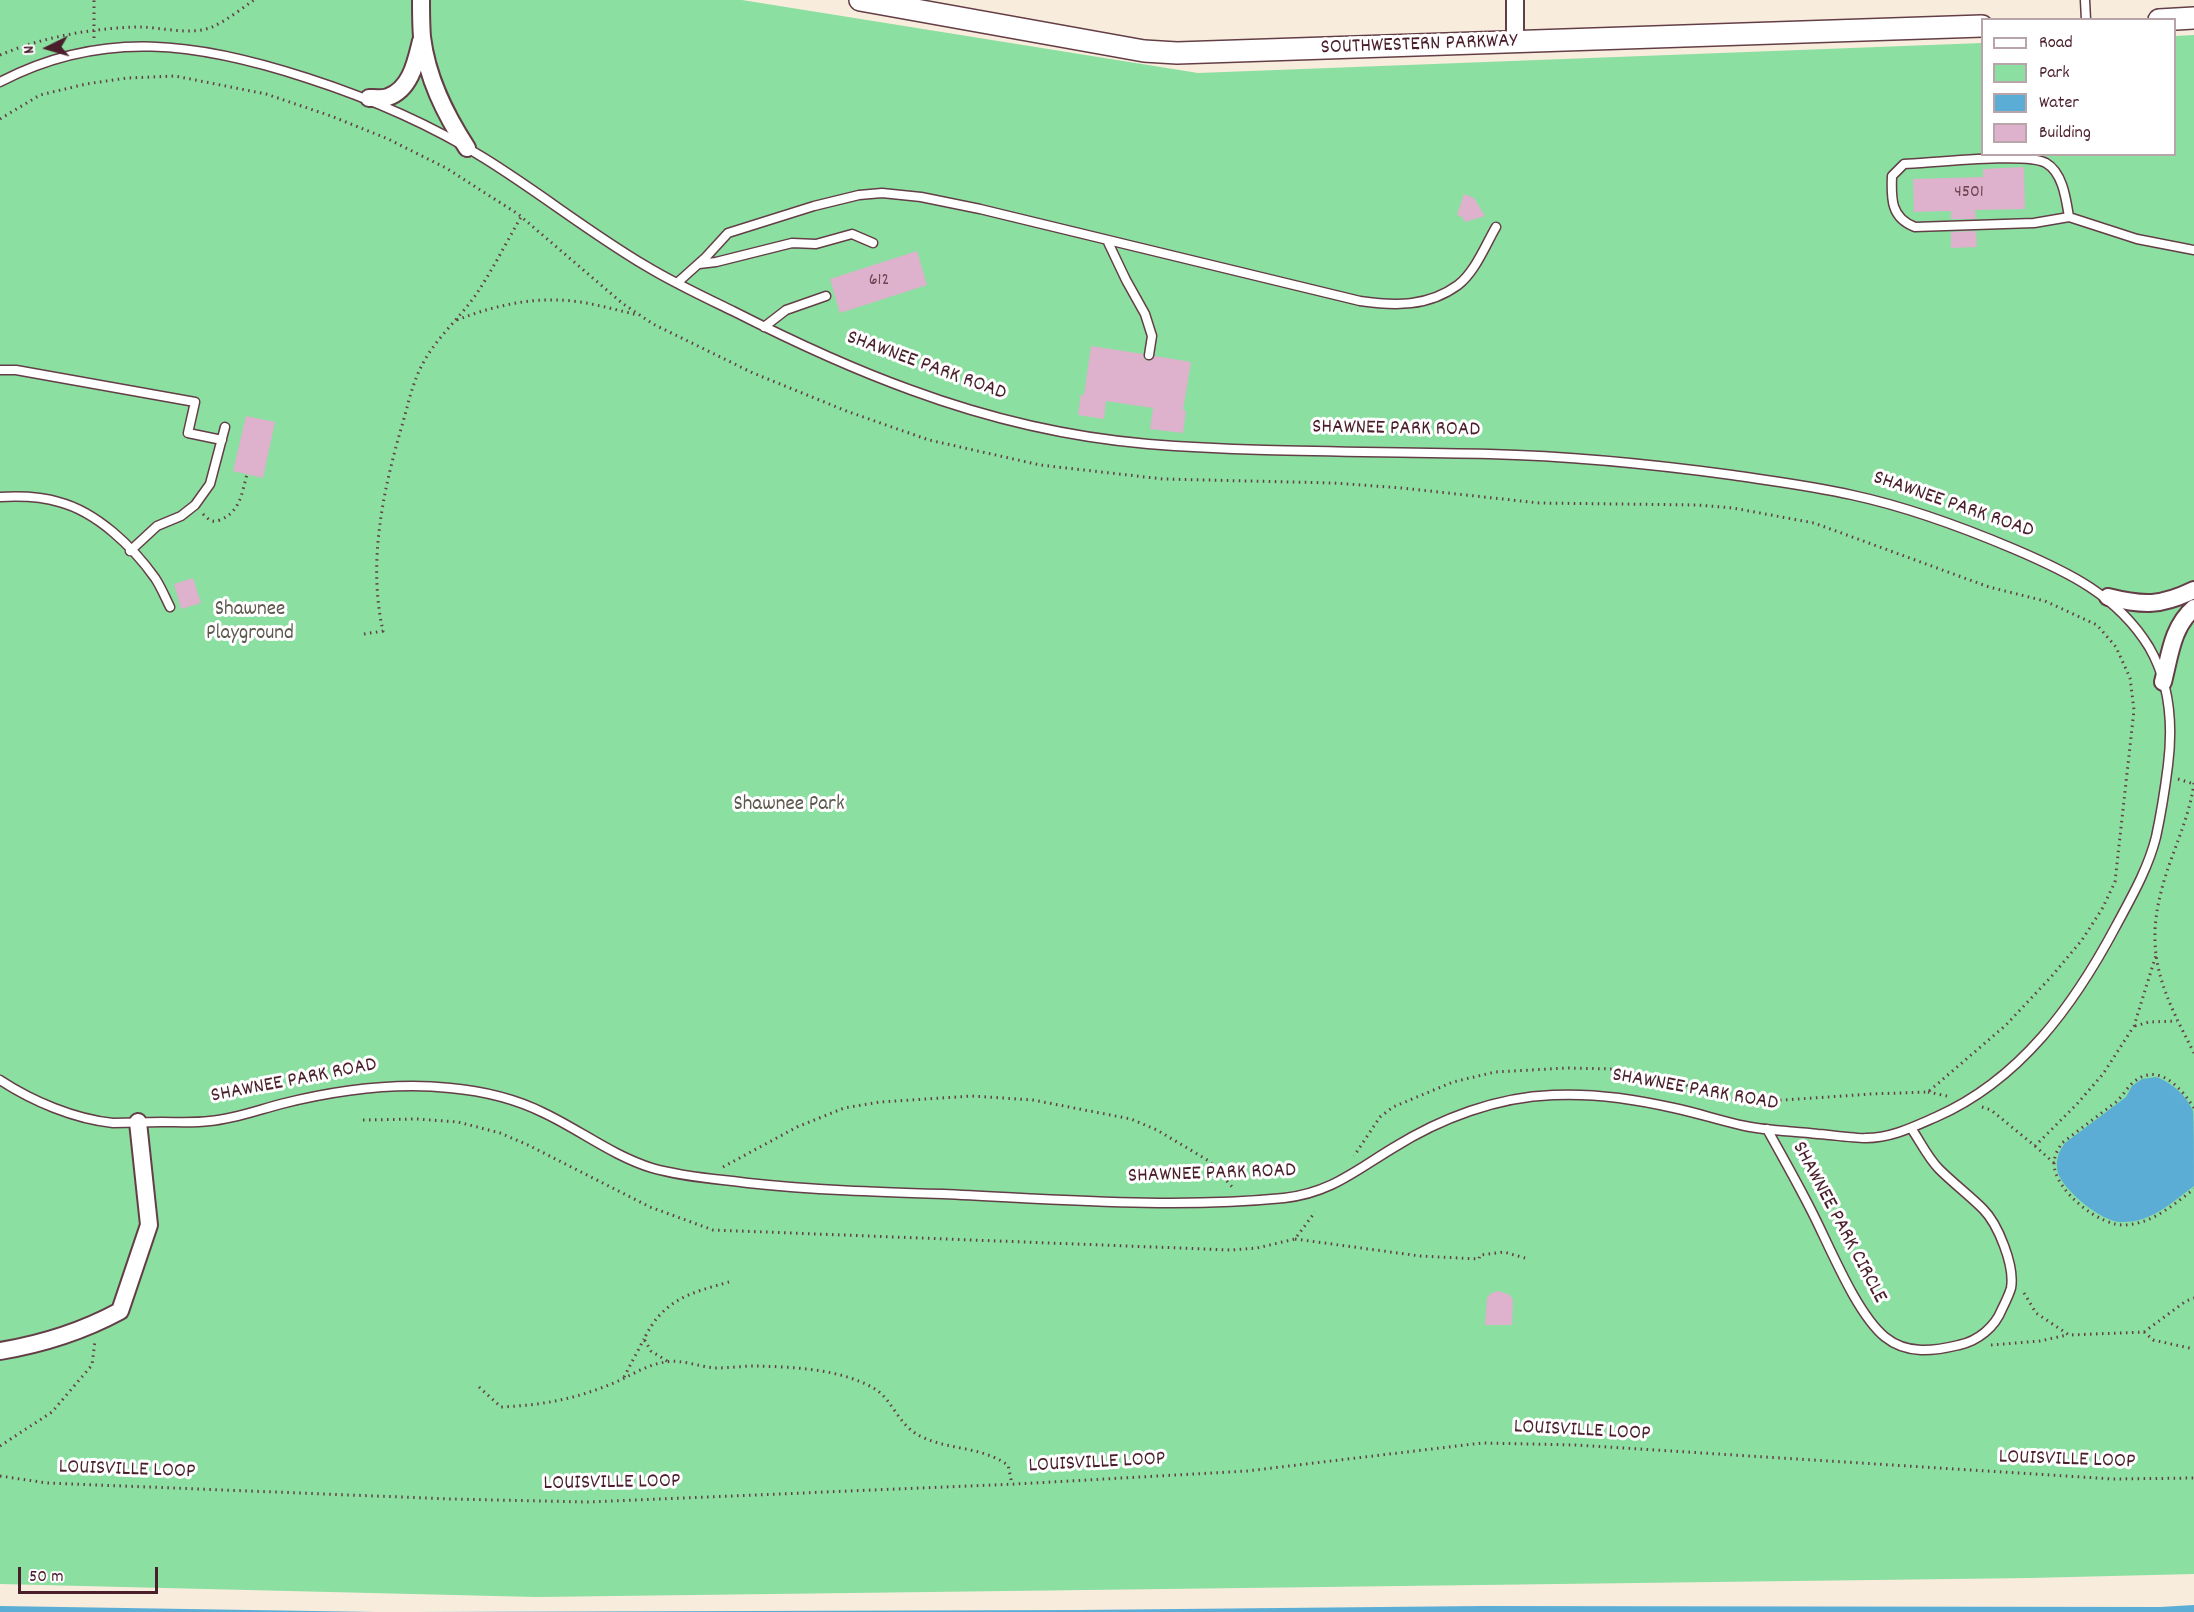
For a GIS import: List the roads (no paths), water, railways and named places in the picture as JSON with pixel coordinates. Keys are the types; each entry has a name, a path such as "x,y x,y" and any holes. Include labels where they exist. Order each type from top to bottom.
{"street":[{"path":"421,0 422,37 430,72 448,119 467,148"},
{"name":"SOUTHWESTERN PARKWAY","path":"860,0 930,6 1144,51 1177,53 1981,26"},
{"path":"1515,0 1515,42"},
{"path":"2176,19 2194,18"},
{"path":"369,98 388,97 402,88 412,74 422,37"},
{"name":"SHAWNEE PARK ROAD","path":"2108,597 2149,605 2168,601 2194,590"},
{"name":"SHAWNEE PARK ROAD","path":"2163,682 2174,634 2187,614 2194,608"},
{"path":"0,1351 34,1345 97,1323 120,1311 149,1225 138,1122"}],"lane":[{"path":"2085,0 2086,18"},
{"name":"SHAWNEE PARK ROAD","path":"0,82 36,64 61,56 94,49 161,45 223,54 271,66 369,98 467,148 643,265 764,327 895,384 952,404 1047,430 1143,444 1231,449 1504,454 1603,460 1695,470 1853,495 1911,510 2042,561 2108,597 2146,643 2167,695 2170,733 2168,768 2156,836 2145,868 2089,977 2060,1018 2020,1061 1964,1104 1911,1128 1886,1136 1864,1139 1767,1129 1625,1099 1571,1095 1516,1099 1497,1102 1433,1126 1394,1147 1359,1172 1319,1191 1299,1197 1180,1203 803,1189 702,1178 660,1170 639,1163 524,1104 467,1089 413,1085 366,1087 313,1096 219,1121 138,1122 99,1121 74,1114 23,1095 0,1080"},
{"path":"2069,217 2066,199 2058,177 2046,163 2023,157 1904,164 1892,176 1891,193 1894,209 1903,223 1915,227 2034,223 2069,217 2137,239 2194,250"},
{"path":"677,284 728,233 814,206 859,195 882,193 921,197 1360,301 1392,305 1427,302 1459,285 1474,266 1496,228"},
{"path":"698,265 792,243 816,244 852,234 873,243"},
{"path":"1107,240 1145,314 1152,336 1149,355"},
{"path":"764,327 786,310 826,296"},
{"path":"0,370 16,370 195,402 188,433 222,440"},
{"path":"130,550 157,526 182,516 195,505 210,484 225,427"},
{"path":"0,497 32,496 60,502 83,511 109,530 130,550 155,579 170,607"},
{"name":"SHAWNEE PARK CIRCLE","path":"1767,1129 1853,1293 1874,1326 1886,1338 1903,1347 1919,1350 1965,1344 1986,1332 1999,1318 2011,1288 2008,1263 2001,1237 1984,1210 1937,1167 1911,1128"}],"water":[{"path":"2156,1077 2178,1090 2193,1111 2194,1186 2151,1216 2132,1221 2113,1221 2094,1211 2068,1188 2058,1173 2058,1157 2065,1143 2126,1097 2132,1086 2142,1079"},
{"path":"2194,1605 2194,1612 411,1612 1482,1606 2160,1607"},
{"path":"0,1606 376,1612 0,1612"}],"park label":[{"name":"Shawnee Playground","path":"250,623"},
{"name":"Shawnee Park","path":"789,806"}]}
